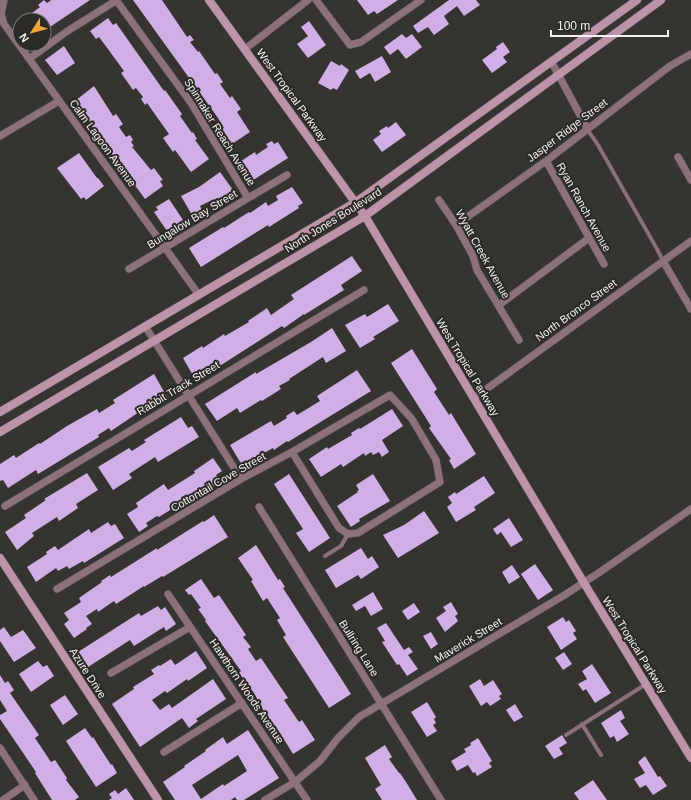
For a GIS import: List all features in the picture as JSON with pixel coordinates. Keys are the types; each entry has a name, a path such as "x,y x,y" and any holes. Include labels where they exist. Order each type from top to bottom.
{"main road":[{"name":"West Tropical Parkway","path":"209,0 365,216 584,583 691,758"},
{"name":"North Jones Boulevard","path":"0,412 356,202 636,0"},
{"name":"North Jones Boulevard","path":"0,432 365,216 661,0"},
{"name":"Azure Drive","path":"0,558 158,800"}],"street":[{"name":"Calm Lagoon Avenue","path":"4,0 1,14 4,24 199,295"},
{"path":"29,59 66,32 117,0"},
{"name":"Spinnaker Reach Avenue","path":"117,0 191,102 248,198"},
{"path":"245,49 308,0"},
{"path":"316,0 350,44 361,42 421,0"},
{"name":"Jasper Ridge Street","path":"456,225 546,161 587,128 670,66 691,54"},
{"path":"551,61 587,128"},
{"path":"0,136 59,101"},
{"path":"678,157 691,180"},
{"name":"Ryan Ranch Avenue","path":"546,161 604,264"},
{"name":"Bungalow Bay Street","path":"129,269 287,175"},
{"name":"Wyatt Creek Avenue","path":"439,200 456,225 473,256 477,270 519,340"},
{"path":"499,305 589,238"},
{"name":"North Bronco Street","path":"474,398 691,241"},
{"path":"663,261 691,309"},
{"name":"Rabbit Track Street","path":"5,506 364,290"},
{"path":"146,326 241,479"},
{"name":"Cottontail Cove Street","path":"57,589 241,479 292,452 390,395 412,419 436,460 440,482 358,533 348,534"},
{"path":"292,452 339,528 348,534"},
{"name":"Bullring Lane","path":"258,507 441,800"},
{"name":"Maverick Street","path":"265,800 295,782 320,761 338,738 359,717 584,583 691,509"},
{"name":"Hawthorn Woods Avenue","path":"168,594 307,800"},
{"path":"111,673 190,627"},
{"path":"164,752 242,703"},
{"path":"0,748 34,800"},
{"path":"3,800 25,785"}],"lane":[{"path":"587,128 658,249 663,261"},
{"path":"325,556 341,546 348,534"},
{"path":"566,735 646,684"},
{"path":"582,724 601,755"}],"building":[{"path":"44,0 47,3 51,0 90,0 52,26 52,12 33,12 40,7 38,5"},
{"path":"133,0 162,0 187,37 190,35 194,40 190,42 198,52 199,51 215,74 217,73 223,82 220,84 230,98 232,96 241,109 237,112 250,132 232,144 222,129 224,128 218,118"},
{"path":"357,0 398,0 377,14 374,11 368,15"},
{"path":"449,0 476,0 480,5 464,16 457,6 444,16 449,24 434,35 428,27 418,33 413,26"},
{"path":"108,18 113,25 116,23 164,91 165,90 182,114 180,116 192,133 193,132 197,139 195,140 209,159 191,172 175,150 173,152 163,138 169,134 147,103 145,105 141,99 143,97 136,88 133,90 121,73 124,71 99,37 96,39 90,31"},
{"path":"309,21 326,45 308,58 297,44 308,36 301,27"},
{"path":"402,34 406,38 412,34 422,47 406,59 398,49 390,55 384,47"},
{"path":"503,42 510,52 503,57 507,62 492,73 482,60 497,49 496,47"},
{"path":"64,46 75,63 57,75 45,60"},
{"path":"382,56 391,72 375,82 370,73 360,79 355,71"},
{"path":"331,61 340,66 341,64 349,70 337,90 333,88 331,90 318,83"},
{"path":"94,86 113,116 116,114 123,124 119,127 126,137 130,135 133,140 131,142 134,146 132,147 151,170 154,168 163,180 160,181 163,186 145,199 75,101"},
{"path":"396,122 406,135 382,152 373,140 381,134 379,131 387,126 388,128"},
{"path":"272,141 274,144 278,142 288,158 250,182 238,163 255,152 256,155 268,147 266,144"},
{"path":"79,153 104,186 86,200 84,197 81,199 57,168"},
{"path":"220,172 233,190 216,202 214,199 200,206 202,210 192,215 181,196 199,187"},
{"path":"292,187 303,203 298,206 299,208 269,227 268,225 201,267 189,248 249,212 250,213 266,202 268,206 278,200 276,196"},
{"path":"169,199 183,220 167,231 154,212 158,210 156,207"},
{"path":"352,256 362,271 341,285 344,290 284,328 282,326 218,367 217,366 195,379 183,358 202,346 203,348 224,334 225,336 249,322 248,321 267,308 271,315 294,299 291,295"},
{"path":"388,304 399,321 373,337 375,339 360,348 345,325 365,314 367,317"},
{"path":"332,328 346,351 326,363 323,357 279,386 281,389 262,401 261,400 240,413 237,408 217,421 205,404 256,372 256,374"},
{"path":"412,349 437,389 434,392 449,415 451,413 476,454 454,469 449,460 451,459 429,428 431,426 391,363"},
{"path":"357,370 371,391 288,442 287,441 274,450 273,448 250,461 251,463 243,467 230,445 271,421 274,426 287,418 286,416 294,411 297,415 320,401 317,396"},
{"path":"154,374 167,397 145,408 111,431 109,428 98,435 99,437 38,474 36,470 8,488 3,480 0,481 0,464 14,455 16,458 97,409 99,413 115,403 113,400"},
{"path":"392,409 403,426 382,440 389,452 382,457 379,452 373,455 371,452 365,456 364,453 343,467 341,464 321,477 309,459 327,447 328,449 352,435 351,433"},
{"path":"181,417 188,428 192,426 199,437 158,462 155,457 129,474 132,478 113,490 98,467 129,448 132,451 146,442 144,440"},
{"path":"213,458 222,471 216,475 221,482 212,488 209,484 193,495 195,498 185,504 183,502 159,517 157,516 146,523 148,526 139,532 127,514 138,507 136,503 164,484 168,490 195,473 194,471"},
{"path":"87,473 98,490 76,504 78,508 59,521 57,517 32,533 34,536 17,550 5,532 26,518 24,515 46,500 44,499"},
{"path":"289,474 330,538 309,552 296,533 303,529 274,484"},
{"path":"373,474 390,501 359,519 360,521 351,527 337,506 358,492 357,491 359,490 356,485"},
{"path":"484,476 495,493 474,507 476,510 456,522 447,507 452,503 448,497 455,492 456,494"},
{"path":"424,511 439,533 398,558 383,535 404,525"},
{"path":"214,515 228,537 116,604 114,601 98,612 97,609 86,616 92,624 74,638 64,624 69,620 64,613 81,602 79,598 110,575 111,577"},
{"path":"509,518 523,540 511,547 501,532 497,535 493,529"},
{"path":"108,522 111,526 115,524 124,538 84,563 83,561 69,569 67,566 58,571 56,568 36,582 27,567 47,554 46,552 55,546 58,550 89,529 91,533"},
{"path":"256,545 278,580 280,579 285,587 283,588 351,694 329,708 283,637 286,635 277,620 280,618 267,598 263,601 251,581 253,580 238,558"},
{"path":"361,548 368,559 372,556 379,567 361,579 358,575 336,588 325,570"},
{"path":"535,564 553,590 538,600 521,574"},
{"path":"512,565 520,577 509,584 502,572"},
{"path":"201,579 214,598 219,595 246,635 243,637 251,647 248,649 256,661 261,658 288,698 284,700 299,722 302,720 315,740 293,754 275,725 274,727 267,717 254,693 239,673 241,671 205,621 206,620 198,609 201,608 191,594 189,595 185,590"},
{"path":"373,592 383,609 371,616 365,606 356,611 352,605"},
{"path":"451,602 458,614 455,616 458,621 445,632 436,618 446,611 443,607"},
{"path":"414,603 420,612 408,620 402,611"},
{"path":"158,606 161,610 165,607 176,624 166,631 164,627 134,646 130,640 88,667 78,652 139,613 141,616"},
{"path":"563,617 566,622 569,620 576,631 573,633 577,639 561,650 547,627"},
{"path":"386,623 404,650 409,647 413,652 408,655 418,669 407,676 399,664 397,665 382,642 385,641 377,628"},
{"path":"4,627 11,637 23,630 36,648 14,662 0,641 0,630"},
{"path":"431,632 438,644 431,649 423,636"},
{"path":"196,651 207,668 188,681 187,679 167,693 165,691 152,700 160,710 169,704 172,708 213,679 226,699 196,719 198,721 189,728 182,718 140,747 112,704 134,689 133,687 154,674 151,670 171,659 175,665"},
{"path":"564,652 572,664 563,670 555,658"},
{"path":"38,661 43,667 47,665 54,676 31,692 19,674"},
{"path":"592,664 611,693 595,703 586,689 583,691 578,684 587,679 582,671"},
{"path":"0,675 5,683 8,681 14,690 10,693 39,735 35,738 51,762 55,760 67,778 66,780 79,797 75,800 52,800 35,773 36,772 0,719 0,715 7,711 0,700"},
{"path":"480,679 484,686 493,680 502,694 499,696 501,699 490,706 487,702 481,706 469,686"},
{"path":"65,695 78,714 63,725 50,705"},
{"path":"427,702 436,717 434,719 436,723 433,725 437,731 427,737 411,712"},
{"path":"515,704 523,717 514,722 506,710"},
{"path":"621,710 625,718 620,721 629,734 617,742 614,736 610,738 601,723"},
{"path":"85,728 92,738 93,737 117,773 96,787 66,741"},
{"path":"248,730 279,778 244,800 237,800 235,797 231,800 175,800 163,782 223,737 227,744","holes":["238,755 247,771 224,786 223,784 201,799 192,785"]},
{"path":"562,735 567,743 559,748 563,754 554,759 545,746"},
{"path":"478,738 492,761 489,763 492,767 477,776 468,765 457,771 451,761 466,752 464,749"},
{"path":"385,745 392,757 389,759 417,800 382,800 375,789 381,785 365,758"},
{"path":"645,756 658,777 660,776 667,786 653,795 646,785 640,788 634,779 645,773 638,762"},
{"path":"593,780 607,800 579,800 574,793"},
{"path":"126,788 134,800 109,800 112,798 109,794 115,790 118,794"}]}
